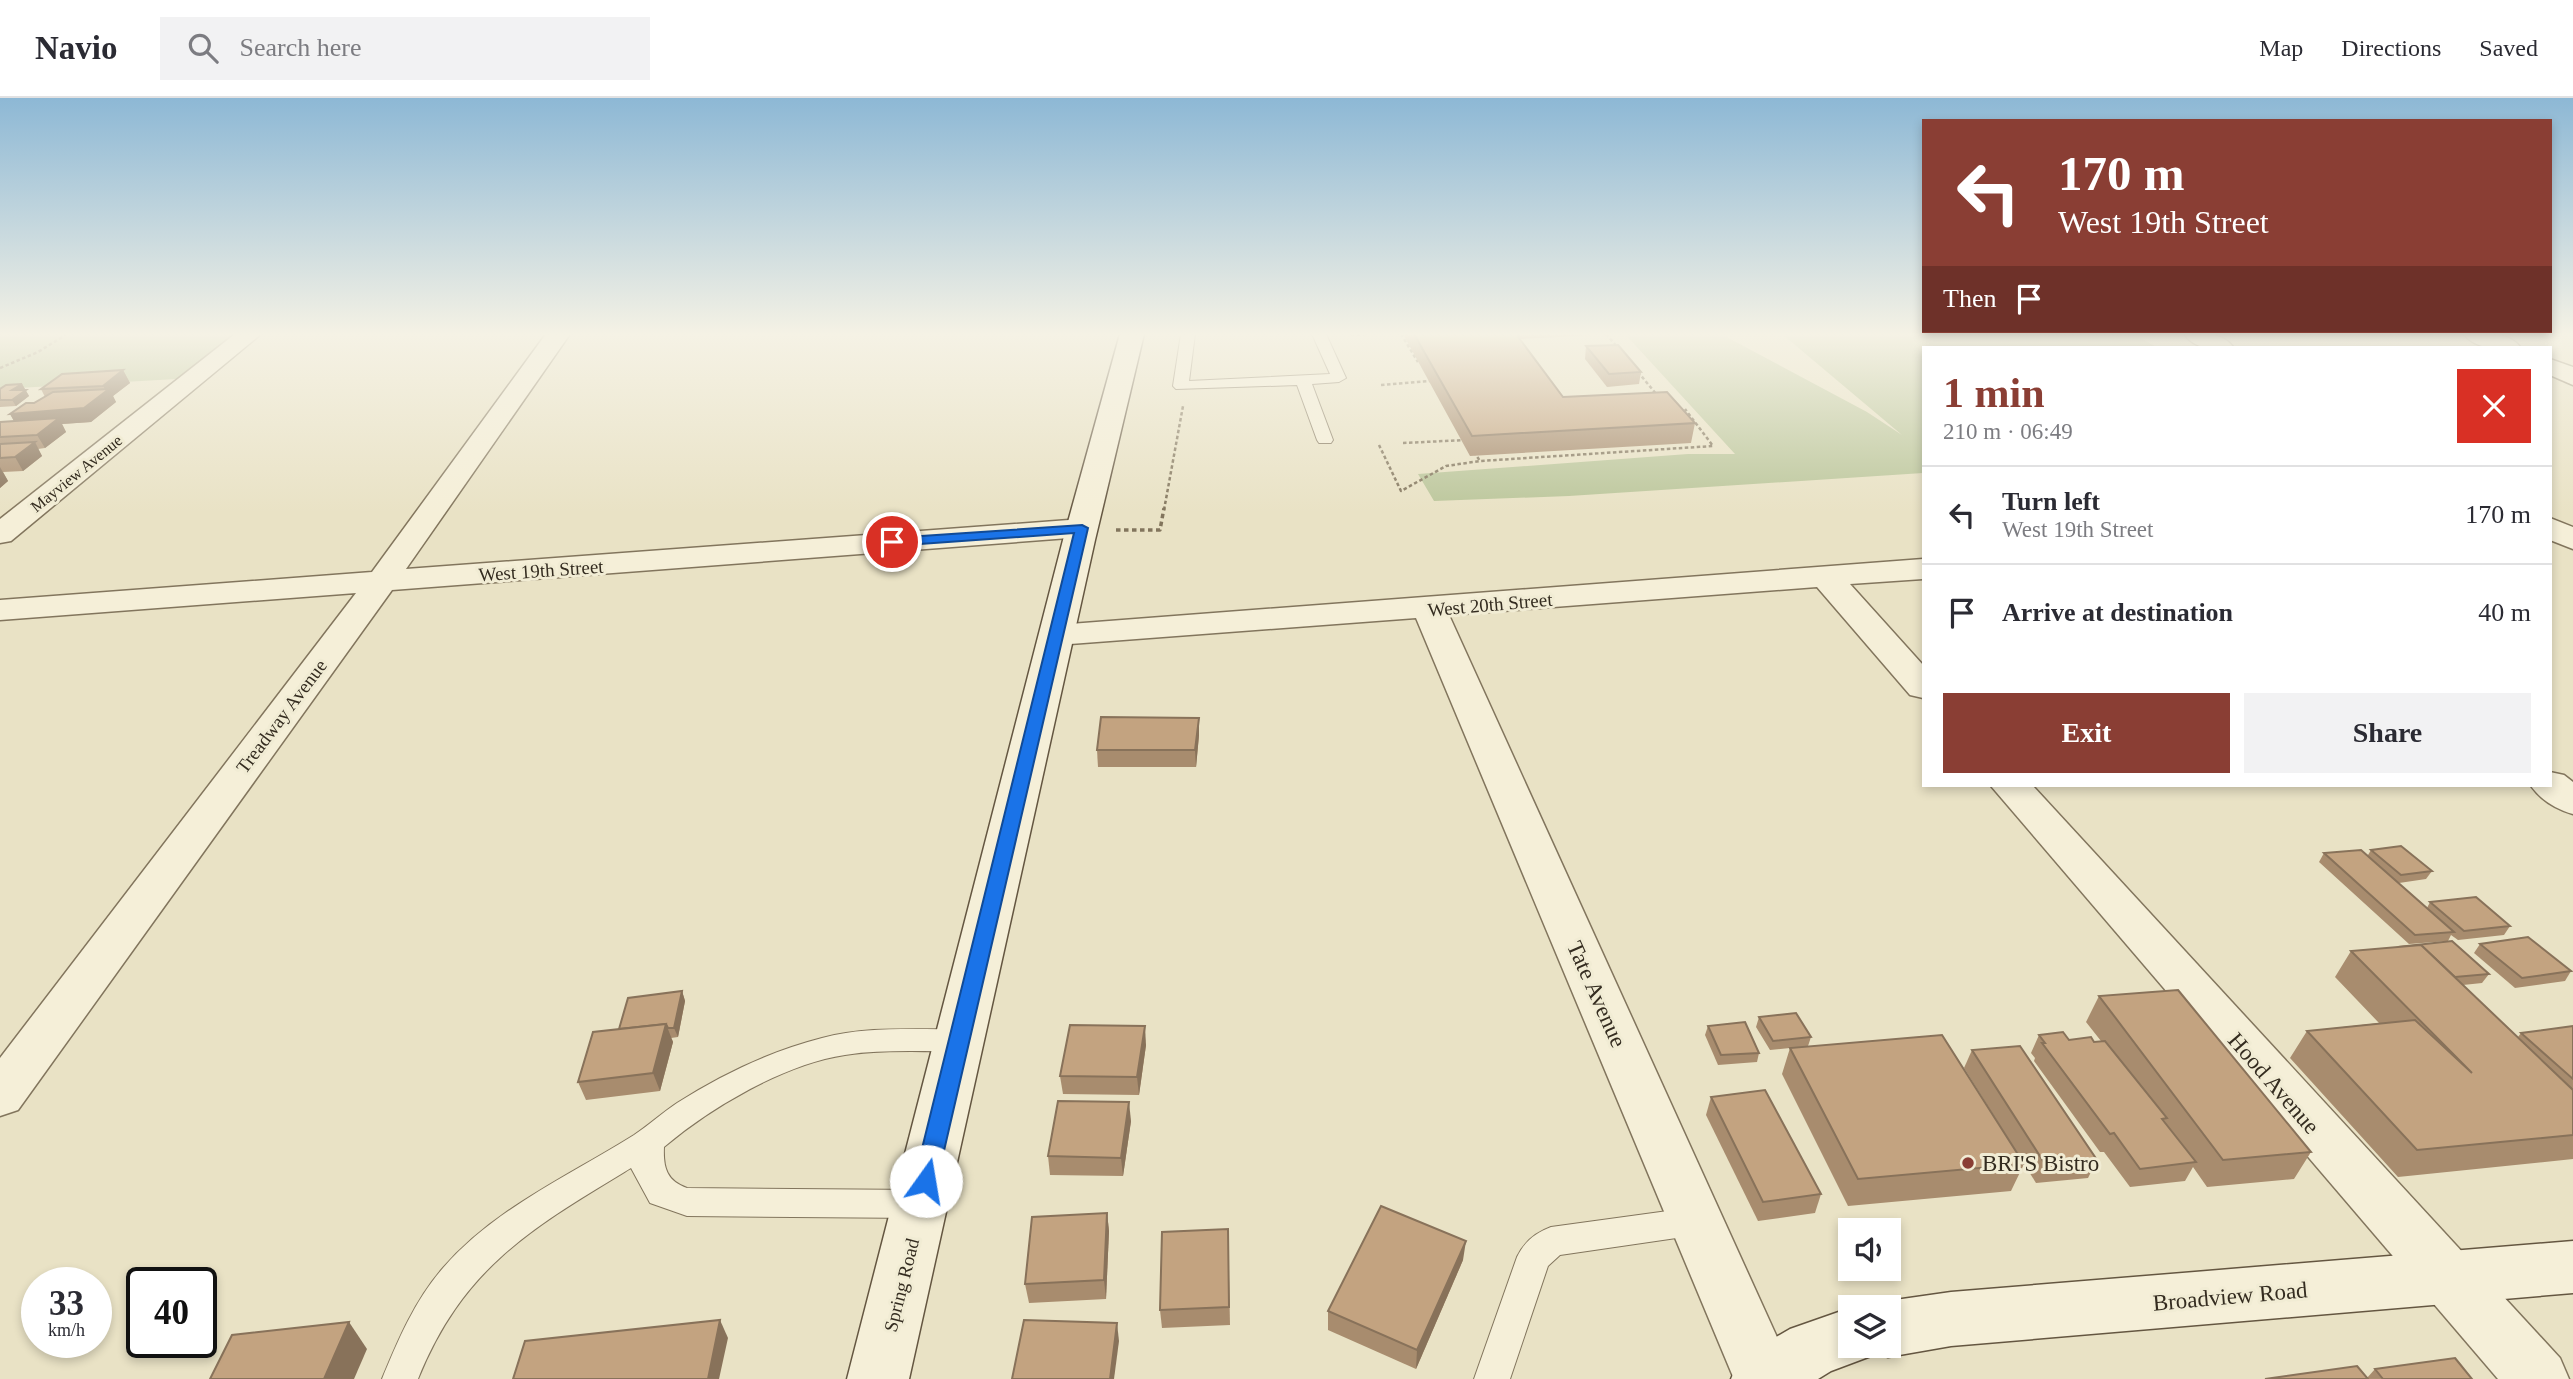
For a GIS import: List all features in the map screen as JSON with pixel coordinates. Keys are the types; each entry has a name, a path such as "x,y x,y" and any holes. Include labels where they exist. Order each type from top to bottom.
{"street":[{"name":"Mayview Avenue","path":"0,534 175,394"},
{"name":"Treadway Avenue","path":"0,1096 381,582 515,394"},
{"name":"Spring Road","path":"878,1379 1057,635 1098,529 1122,394"},
{"path":"2552,528 2573,540"},
{"name":"West 19th Street","path":"0,610 1098,529"},
{"name":"West 20th Street","path":"1057,635 1429,609 1922,569"},
{"path":"1825,576 1922,686"},
{"name":"Tate Avenue","path":"1429,609 1763,1378"},
{"path":"2552,785 2573,801"},
{"name":"Hood Avenue","path":"2012,787 2538,1379"},
{"name":"Broadview Road","path":"1901,1327 1951,1319 2573,1267"},
{"path":"1763,1378 1812,1349 1838,1340"}],"lane":[{"path":"1308,394 1325,440"},
{"path":"400,1379 421,1330 463,1270 517,1222 648,1142 666,1125 692,1108 812,1052 842,1044 960,1040"},
{"path":"648,1142 647,1168 662,1193 687,1202 920,1204"},
{"path":"1492,1379 1534,1257 1551,1242 1696,1222"}],"path":[{"path":"1656,394 1664,403"},
{"path":"1098,529 1160,530 1185,395"},
{"path":"1380,445 1401,491 1446,466 1480,461 1713,446 1686,411 1680,413"},
{"path":"1403,443 1466,440 1462,433"},
{"path":"1473,450 1480,461"}],"green space":[{"path":"1680,394 1833,394 1902,435 1853,394 1922,394 1922,473 1569,496 1434,501 1418,474 1688,454 1735,454"}],"building":[{"path":"0,394 21,394 12,400 0,400"},
{"path":"50,394 103,394 84,408 10,414 26,403 34,403"},
{"path":"1448,394 1561,394 1563,397 1669,394 1695,423 1472,436"},
{"path":"59,418 37,435 0,437 0,422"},
{"path":"35,442 15,457 0,458 0,444"},
{"path":"1101,717 1199,718 1195,750 1097,750"},
{"path":"2401,846 2432,871 2401,875 2371,850"},
{"path":"2361,850 2454,932 2415,935 2324,853"},
{"path":"2476,897 2510,926 2464,931 2430,902"},
{"path":"2528,937 2571,971 2522,978 2480,944"},
{"path":"2452,941 2489,974 2455,977 2421,945 2398,947"},
{"path":"2421,945 2573,1090 2573,1135 2417,1150 2307,1031 2415,1020 2472,1073 2351,951"},
{"path":"2178,990 2311,1152 2223,1160 2099,996"},
{"path":"682,991 674,1028 668,1028 666,1024 619,1029 628,998"},
{"path":"1796,1013 1811,1037 1773,1041 1759,1017"},
{"path":"1745,1022 1759,1053 1721,1055 1708,1026"},
{"path":"666,1024 653,1073 578,1082 593,1032"},
{"path":"1070,1025 1145,1026 1137,1077 1060,1076"},
{"path":"2573,1026 2573,1079 2521,1033"},
{"path":"2063,1032 2069,1040 2091,1037 2094,1042 2105,1041 2167,1118 2162,1119 2196,1162 2140,1169 2114,1133 2110,1134 2042,1043 2045,1043 2039,1035"},
{"path":"1942,1035 2024,1164 1858,1179 1790,1048"},
{"path":"2020,1046 2097,1160 2045,1164 1972,1050"},
{"path":"1765,1090 1821,1194 1763,1202 1711,1097"},
{"path":"1058,1101 1129,1102 1121,1158 1048,1156"},
{"path":"1381,1206 1466,1241 1417,1350 1328,1311"},
{"path":"1107,1213 1104,1280 1025,1284 1032,1217"},
{"path":"1228,1229 1229,1307 1160,1310 1162,1232"},
{"path":"720,1320 708,1379 513,1379 525,1341"},
{"path":"1024,1320 1117,1323 1110,1379 1012,1379"},
{"path":"349,1322 324,1379 210,1379 232,1335"},
{"path":"2455,1358 2472,1379 2383,1379 2375,1369"},
{"path":"2357,1366 2368,1379 2265,1379"}],"place":[{"name":"BRI'S Bistro","path":"1968,1163"}],"route":[{"path":"892,542 1082,528 926,1181"}]}
